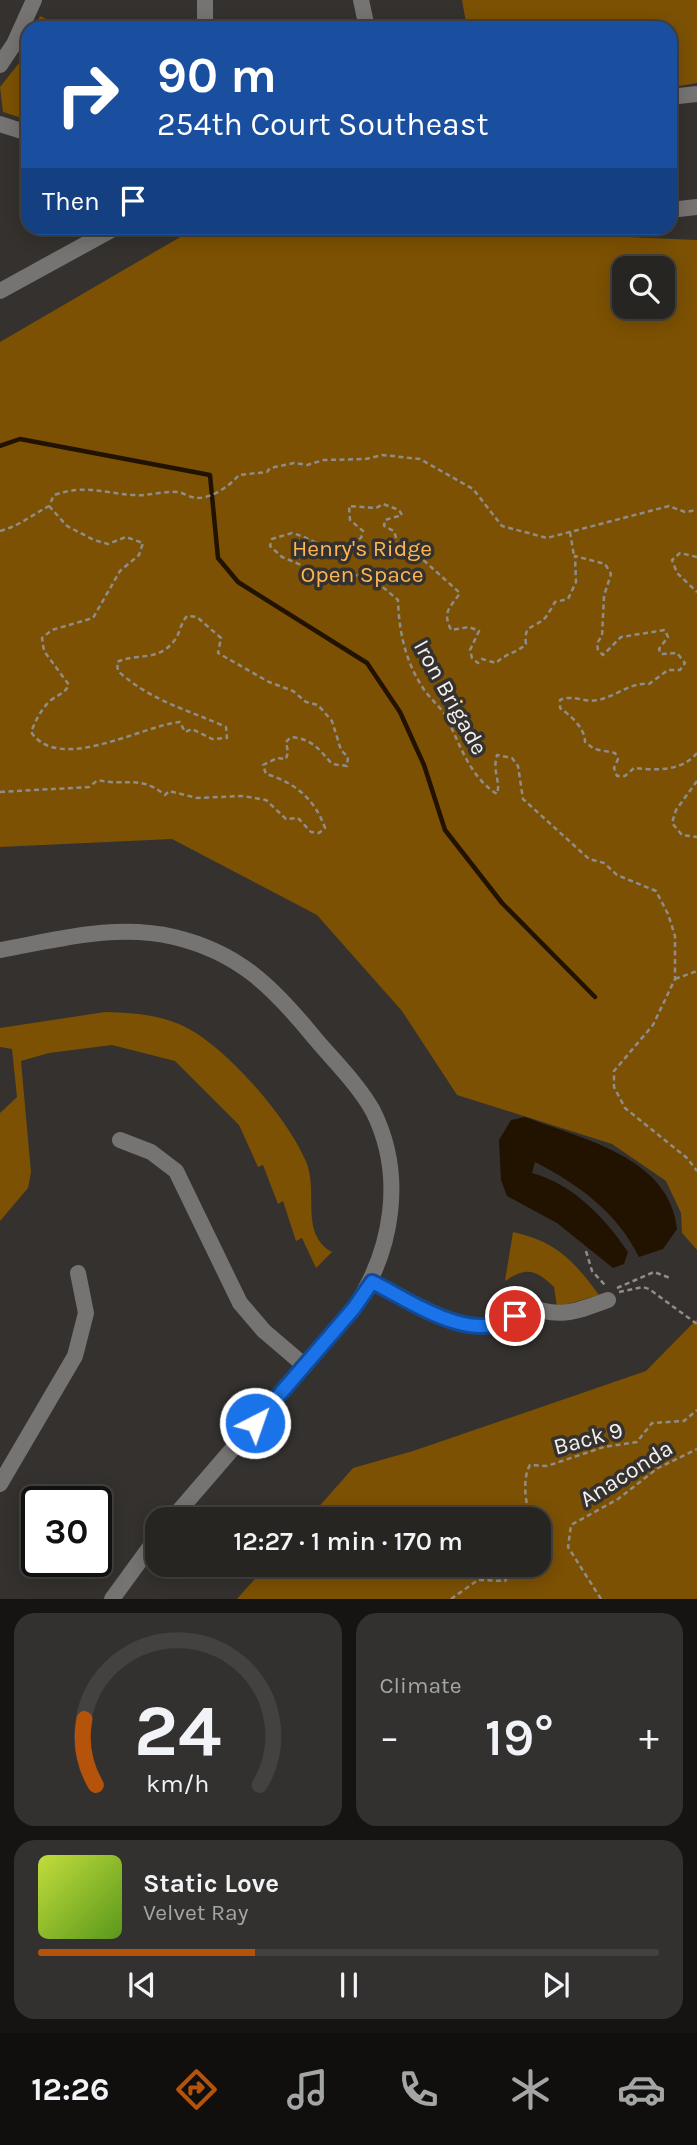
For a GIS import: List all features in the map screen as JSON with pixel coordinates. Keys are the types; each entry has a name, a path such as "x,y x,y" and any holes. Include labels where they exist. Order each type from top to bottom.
{"street":[{"path":"25,21 34,0"},
{"path":"205,0 205,21"},
{"path":"361,0 366,21"},
{"path":"0,65 21,30"},
{"path":"677,96 697,94"},
{"path":"0,124 21,131"},
{"path":"677,209 697,207"},
{"path":"0,291 102,235"},
{"path":"0,950 103,932 144,932 204,946 256,973 285,1002 361,1093 382,1134 390,1180 389,1230 372,1282 354,1308 182,1507"},
{"path":"120,1140 151,1152 176,1171 240,1303 264,1331 304,1366"},
{"path":"0,1484 75,1356 86,1313 78,1273"},
{"path":"372,1282 436,1314 476,1326 501,1326 515,1316 522,1304 540,1312 565,1314 608,1300"},
{"path":"113,1599 145,1554"}],"path":[{"path":"0,531 20,526 28,517 49,506 54,495 79,488 156,496 178,491 202,498 222,489 239,475 267,472 270,468 294,463 307,465 324,460 366,459 382,454 420,459 437,467 473,489 502,526 547,538 670,506 685,512 697,510"},
{"name":"Iron Brigade","path":"575,556 576,582 568,599 555,602 545,617 529,625 525,634 526,644 519,652 504,654 496,663 482,659 478,663 472,658 470,650 479,631 469,627 451,630 445,618 446,610 460,593 411,549 398,545 394,531 384,526 385,520 402,515 391,505 349,506 350,520 363,531 361,538 343,549 323,548 292,533 272,539 270,546 282,557 327,576 372,578 397,600 401,638 412,667 423,688 445,715 461,751 480,779 497,794 499,790 494,773 497,755 512,758 518,766 523,799 589,859 604,863 617,875 656,891 668,914 675,936 675,979 653,1025 614,1072 614,1087 625,1108 687,1158 697,1171"},
{"path":"0,792 89,787 98,779 120,783 138,781 152,784 165,795 169,791 197,798 243,796 265,800 286,819 298,818 311,832 319,833 325,828 321,818 300,790 282,778 265,774 263,765 277,758 286,759 286,742 291,737 304,738 316,745 332,764 347,766 348,757 341,750 327,712 293,691 269,682 218,653 221,638 197,617 187,616 181,623 176,640 166,649 141,659 126,657 117,662 118,671 151,697 226,727 227,738 212,739 192,729 185,732 180,723 80,749 50,748 36,739 31,732 36,720 44,707 65,693 69,685 44,651 42,638 52,630 93,618 120,571 139,555 143,543 126,537 108,544 94,540 67,526 49,506"},
{"path":"570,532 575,556 605,564 611,574 604,596 603,636 597,643 598,650 603,655 621,637 665,630 668,637 659,649 661,654 677,653 685,663 681,670 668,670 649,684 635,682 596,701 567,696 560,700 560,708 574,718 585,735 585,742 594,749 615,752 618,759 614,768 617,776 625,776 634,768 661,770 679,766 697,753"},
{"path":"697,558 680,553 672,560 677,573 697,592"},
{"path":"697,781 676,810 672,823 682,835 697,837"},
{"path":"675,979 697,971"},
{"path":"586,1251 592,1271 611,1292 654,1272 670,1278"},
{"path":"608,1300 616,1293 643,1287 697,1324"},
{"name":"Back 9","path":"528,1507 525,1474 530,1465 547,1466 604,1447 636,1442 652,1423 684,1422 697,1410"},
{"name":"Anaconda","path":"601,1599 568,1546 571,1525 618,1499 658,1468 697,1449"},
{"path":"451,1599 478,1580 505,1581 507,1577"}],"green space":[{"path":"462,0 697,0 697,83 677,84 677,21 466,21"},
{"path":"40,16 50,21 38,21"},
{"path":"21,59 21,118 3,112 0,87"},
{"name":"Henry's Ridge Open Space","path":"187,235 578,235 697,240 697,1250 682,1233 681,1213 666,1181 612,1144 457,1095 402,1011 317,915 172,839 0,847 0,342"},
{"path":"105,1012 161,1018 196,1033 234,1065 271,1105 307,1164 316,1235 332,1252 316,1268 302,1238 296,1241 283,1201 278,1204 263,1165 258,1167 239,1125 175,1061 112,1045 49,1053 21,1061 31,1172 28,1188 0,1221 0,1113 17,1097 12,1049 0,1047 0,1028"},
{"path":"513,1232 541,1241 563,1254 599,1295 557,1307 554,1287 541,1276 525,1272 505,1281"},
{"path":"697,1319 697,1599 237,1599 256,1577 551,1577 551,1507 319,1507 353,1468 413,1451 646,1371"}],"shaded area":[{"path":"525,1117 620,1154 658,1184 671,1204 677,1229 663,1249 639,1257 619,1226 595,1201 567,1180 535,1162 532,1173 561,1185 574,1194 609,1227 628,1252 624,1264 613,1268 557,1223 507,1196 501,1180 499,1140 511,1120"}],"waterway":[{"path":"0,446 20,439 210,475 218,558 238,582 367,663 400,712 424,765 445,830 502,903 595,997"}],"route":[{"path":"255,1423 354,1308 372,1282 456,1322 476,1326 501,1326 515,1316"}]}
